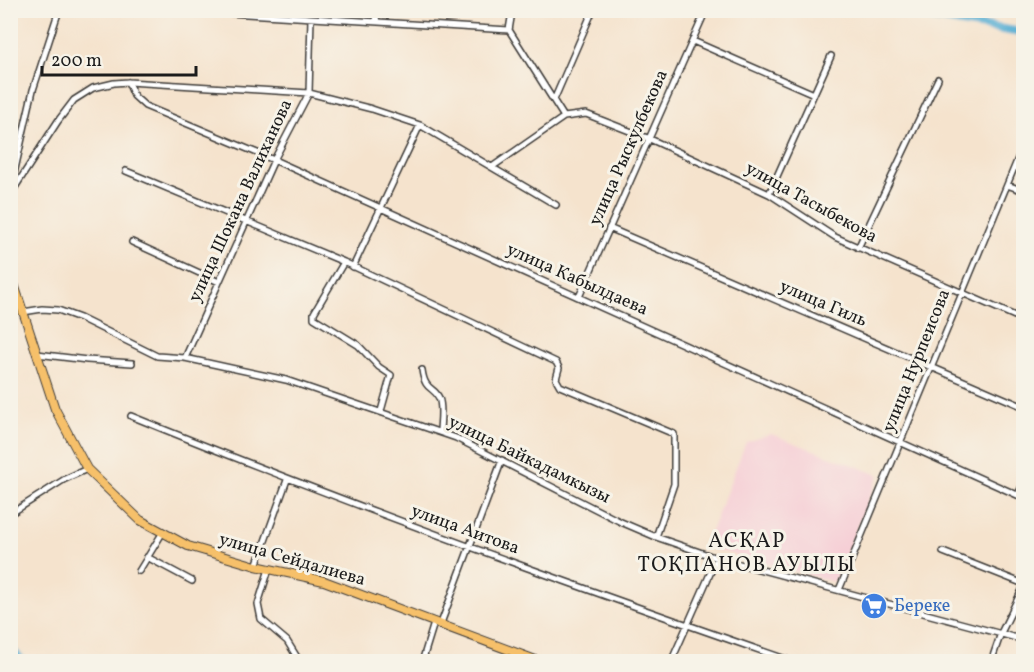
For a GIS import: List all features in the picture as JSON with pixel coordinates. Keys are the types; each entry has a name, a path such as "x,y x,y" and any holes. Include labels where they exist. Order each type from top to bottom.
{"main road":[{"name":"улица Сейдалиева","path":"10,272 55,409 87,469 140,520 188,546 256,566 324,581 541,662"}],"street":[{"path":"10,193 33,90 59,10"},
{"path":"376,22 377,10"},
{"path":"492,167 564,117 509,30 514,10"},
{"path":"554,100 593,10"},
{"name":"улица Рыскулбекова","path":"579,297 706,10"},
{"path":"137,11 213,11 509,30"},
{"name":"улица Шокана Валиханова","path":"185,358 274,160 309,93 311,18"},
{"path":"693,41 814,94"},
{"path":"770,194 831,56"},
{"path":"858,248 938,79"},
{"path":"10,193 74,100 93,88 114,82 128,82 309,93 372,109 420,125 556,206"},
{"name":"улица Кабылдаева","path":"128,82 134,96 145,106 274,160 1021,496"},
{"name":"улица Тасыбекова","path":"564,117 586,114 650,139 770,194 835,237 1023,320"},
{"path":"353,267 420,125"},
{"name":"улица Нурпеисова","path":"839,590 1023,144"},
{"path":"126,171 344,262 555,362 559,368 556,379 560,386 674,434 674,484 656,537"},
{"path":"1007,185 1023,192"},
{"name":"улица Гиль","path":"609,228 1023,407"},
{"path":"132,242 219,282"},
{"path":"344,262 314,313 314,318 358,345 379,367 391,375 381,411"},
{"name":"улица Байкадамкызы","path":"23,312 42,309 57,310 81,318 157,356 185,358 286,380 381,411 440,432 502,460 621,522 656,537 717,558 1023,640"},
{"path":"37,354 132,363"},
{"path":"422,370 427,387 436,393 440,400 440,432"},
{"name":"улица Аитова","path":"130,416 287,480 468,547 794,662"},
{"path":"422,662 502,460"},
{"path":"10,514 65,479 87,469"},
{"path":"256,566 287,480"},
{"path":"1021,496 1023,482"},
{"path":"139,571 163,532"},
{"path":"943,552 1023,585 1001,633 991,662"},
{"path":"147,557 192,581"},
{"path":"671,662 717,558"},
{"path":"269,569 258,604 261,620 287,640 300,662"}],"shaded area":[{"path":"771,434 879,475 834,582 705,547 746,442"}],"waterway":[{"path":"888,10 1024,33"},
{"path":"10,649 23,662"}],"place":[{"name":"Береке","path":"874,606"}],"district":[{"name":"АСҚАР ТОҚПАНОВ АУЫЛЫ","path":"747,553"}]}
